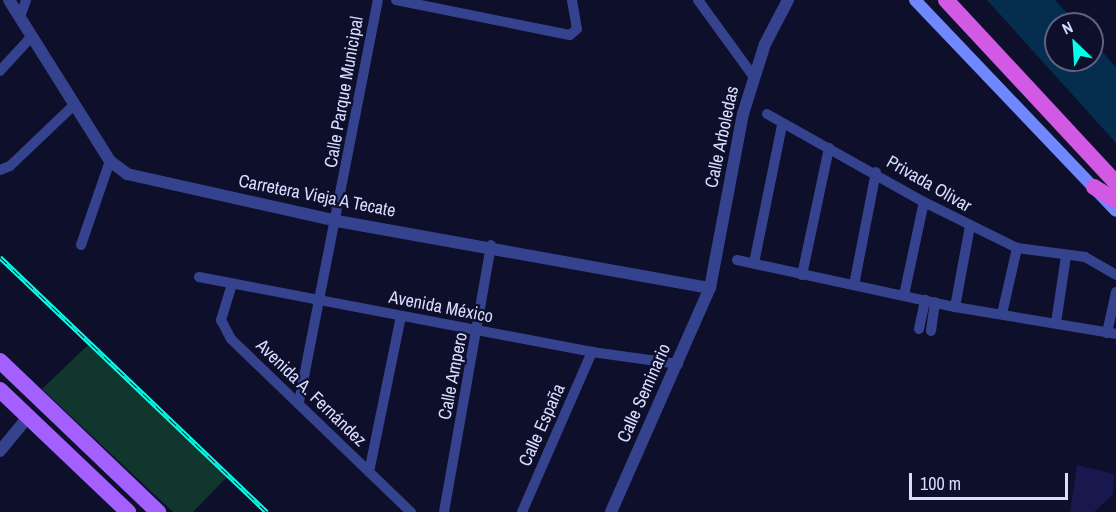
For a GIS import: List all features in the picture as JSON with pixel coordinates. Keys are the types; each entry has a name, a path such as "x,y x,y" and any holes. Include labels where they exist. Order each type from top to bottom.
{"highway":[{"path":"946,0 1116,183"},
{"path":"1094,187 1116,201"}],"main road":[{"path":"915,0 1116,211"},
{"path":"0,361 158,512"},
{"path":"0,390 128,512"}],"street":[{"name":"Carretera Vieja A Tecate","path":"9,0 21,14 32,36 110,161 127,174 337,221 490,245 710,288"},
{"path":"21,14 26,0"},
{"name":"Calle Parque Municipal","path":"299,402 322,302 378,0"},
{"path":"396,0 575,34 572,0"},
{"path":"698,0 754,77"},
{"name":"Calle Arboledas","path":"710,288 754,77 788,0"},
{"path":"0,71 32,36"},
{"path":"3,169 75,104"},
{"name":"Privada Olivar","path":"767,114 782,125 876,172 924,202 1017,248 1093,260 1116,275"},
{"path":"754,263 782,125"},
{"path":"802,275 829,148"},
{"path":"81,245 110,161"},
{"path":"854,285 876,172"},
{"path":"904,296 924,202"},
{"path":"955,307 970,226"},
{"name":"Calle Ampero","path":"444,512 479,331 490,245"},
{"path":"1002,314 1017,248"},
{"path":"1056,323 1066,256"},
{"path":"737,260 955,307 1111,334 1116,292"},
{"name":"Avenida México","path":"199,277 592,352 678,364"},
{"name":"Avenida A. Fernández","path":"231,284 223,330 411,512"},
{"name":"Calle Seminario","path":"611,512 710,288"},
{"path":"930,301 932,331"},
{"path":"930,301 920,323 933,319"},
{"path":"369,472 401,316"},
{"name":"Calle España","path":"522,512 592,352"},
{"path":"0,451 28,417"}],"green space":[{"path":"88,345 228,476 193,512 173,512 42,389"}],"water":[{"path":"987,0 1055,0 1066,12 1044,12 1044,63"},
{"path":"1104,54 1116,67 1116,143 1052,72 1104,72"}],"building":[{"path":"1077,465 1114,474 1113,494 1094,512 1070,512"}],"railway":[{"path":"0,257 267,512"}]}
